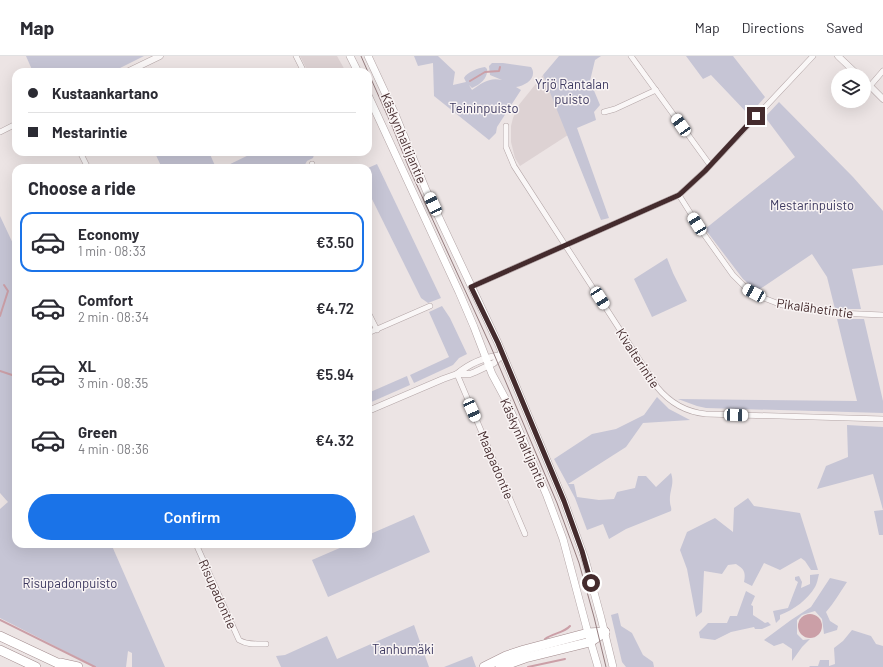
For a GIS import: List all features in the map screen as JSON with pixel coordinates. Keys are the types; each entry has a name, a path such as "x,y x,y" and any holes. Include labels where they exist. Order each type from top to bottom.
{"highway":[{"path":"484,667 512,654 588,633 605,632"},
{"path":"500,667 526,658 590,642 605,632"},
{"path":"0,636 66,667"},
{"path":"0,650 36,667"},
{"path":"53,661 78,667"}],"main road":[{"path":"350,56 356,68"},
{"name":"Käskynhaltijantie","path":"368,56 395,114 426,190 503,354 565,505 584,559 605,632 613,667"},
{"name":"Käskynhaltijantie","path":"372,104 459,292 555,517 563,539 598,667"}],"street":[{"path":"135,68 160,56"},
{"path":"296,56 302,68"},
{"path":"631,56 710,165"},
{"path":"471,287 679,195 710,165 813,56"},
{"path":"838,56 851,68"},
{"path":"871,85 883,71"},
{"path":"871,87 883,99"},
{"path":"604,112 615,109 656,90"},
{"path":"0,132 12,126"},
{"name":"Kivalterintie","path":"506,126 506,147 510,158 663,395 681,408 699,414 883,419"},
{"name":"Pikalähetintie","path":"679,195 703,233 729,269 737,280 747,289 772,302 787,306 837,313 883,315"},
{"path":"372,332 430,306"},
{"path":"372,320 377,330"},
{"path":"457,374 466,366 486,358 503,354"},
{"path":"372,409 443,379 457,374 470,374 489,365 503,354"},
{"name":"Maapadontie","path":"457,374 525,534"},
{"name":"Risupadontie","path":"198,548 239,640 254,644 266,644"}],"shaded area":[{"path":"300,56 337,56 344,68 306,68"},
{"path":"543,75 568,135 520,166 515,158 511,142 511,126 513,118 518,106"},
{"path":"810,614 819,617 822,626 819,635 810,638 801,635 798,626 801,617"}],"green space":[{"path":"26,56 144,56 120,68 31,68"},
{"name":"Teininpuisto","path":"414,56 438,56 455,72 453,85 466,82 464,78 470,72 485,67 487,72 485,78 481,83 472,88 469,85 472,90 489,80 502,80 490,75 489,66 492,63 531,67 533,74 527,83 516,87 521,90 497,127 496,133 489,140 434,96 433,63 418,66"},
{"name":"Yrjö Rantalan puisto","path":"559,56 601,56 595,60 590,81 600,105 594,112 596,120 577,128 609,218 601,220 543,75"},
{"path":"686,56 733,56 765,97 749,115 711,75 703,79"},
{"name":"Mestarinpuisto","path":"779,102 853,177 883,211 883,265 852,269 861,309 835,309 827,277 812,254 757,291 743,279 705,229 795,157 765,117"},
{"path":"156,156 211,156 214,164 160,164"},
{"path":"247,156 314,156 305,164 230,164"},
{"path":"377,164 441,298 428,303 421,298 372,199 372,166"},
{"name":"Risupadonpuisto","path":"0,216 12,242 12,548 113,548 165,667 132,667 132,653 128,651 126,667 96,667 0,618 0,509 8,502 0,493"},
{"path":"667,258 687,301 652,317 634,279"},
{"path":"442,306 450,318 467,354 459,358 453,365 414,383 410,375 449,357 429,312"},
{"path":"837,319 864,319 883,401 883,413 706,408 678,399 857,401"},
{"path":"407,376 410,385 372,402 372,391"},
{"path":"657,397 669,409 690,420 643,423 626,447 568,484 574,484 577,497 599,500 614,499 617,492 635,488 638,476 646,476 656,487 671,473 671,511 626,529 609,539 603,524 587,530 575,498 554,459 592,434 616,429 644,415"},
{"path":"847,425 883,427 883,510 873,474 817,489 826,466 848,457"},
{"path":"748,498 754,506 800,513 818,570 811,570 801,558 780,570 764,563 752,586 744,582 744,571 736,564 728,565 722,574 704,571 702,612 696,617 687,569 680,550 687,532 715,518 733,532 734,508"},
{"path":"883,510 883,535 879,535 874,511"},
{"path":"414,515 430,552 328,597 312,560 340,548 372,548 372,533"},
{"path":"819,574 816,586 809,596 795,607 780,615 780,619 776,623 773,611 788,608 798,582 795,580 795,577 799,576 802,582 801,588 810,584 810,575"},
{"path":"830,578 847,582 826,612 830,621 838,626 837,630 824,634 822,619 815,611 802,615 797,620 797,634 803,640 810,639 792,661 792,649 783,643 774,646 764,640 811,607"},
{"path":"746,591 755,596 751,605 753,606 753,615 771,625 762,629 755,629 754,627 731,632 715,640 700,638 699,632 708,623 727,623 730,616 737,616"},
{"path":"618,613 621,626 632,633 643,655 653,662 654,667 626,667 622,662 611,615"},
{"name":"Tanhumäki","path":"414,625 429,667 281,667 276,656 285,655 327,636 337,659"},
{"path":"852,630 871,636 876,644 883,646 883,667 809,667 818,666 820,660 829,660 829,666 835,664 834,648 843,641"},
{"name":"Tanhumäki","path":"472,656 476,667 444,667"}],"waterway":[{"path":"470,81 485,72 499,71 500,67"},
{"path":"0,316 8,291 4,285"},
{"path":"0,371 12,375"},
{"path":"0,620 95,667"},
{"path":"545,639 565,630 570,626"},
{"path":"528,667 565,659"}],"tram line":[{"path":"361,56 366,68"},
{"path":"372,81 409,168 491,347 557,503 579,563 606,667"}],"route":[{"path":"591,583 582,551 564,501 498,343 471,287 679,195 705,171 756,116"}]}
